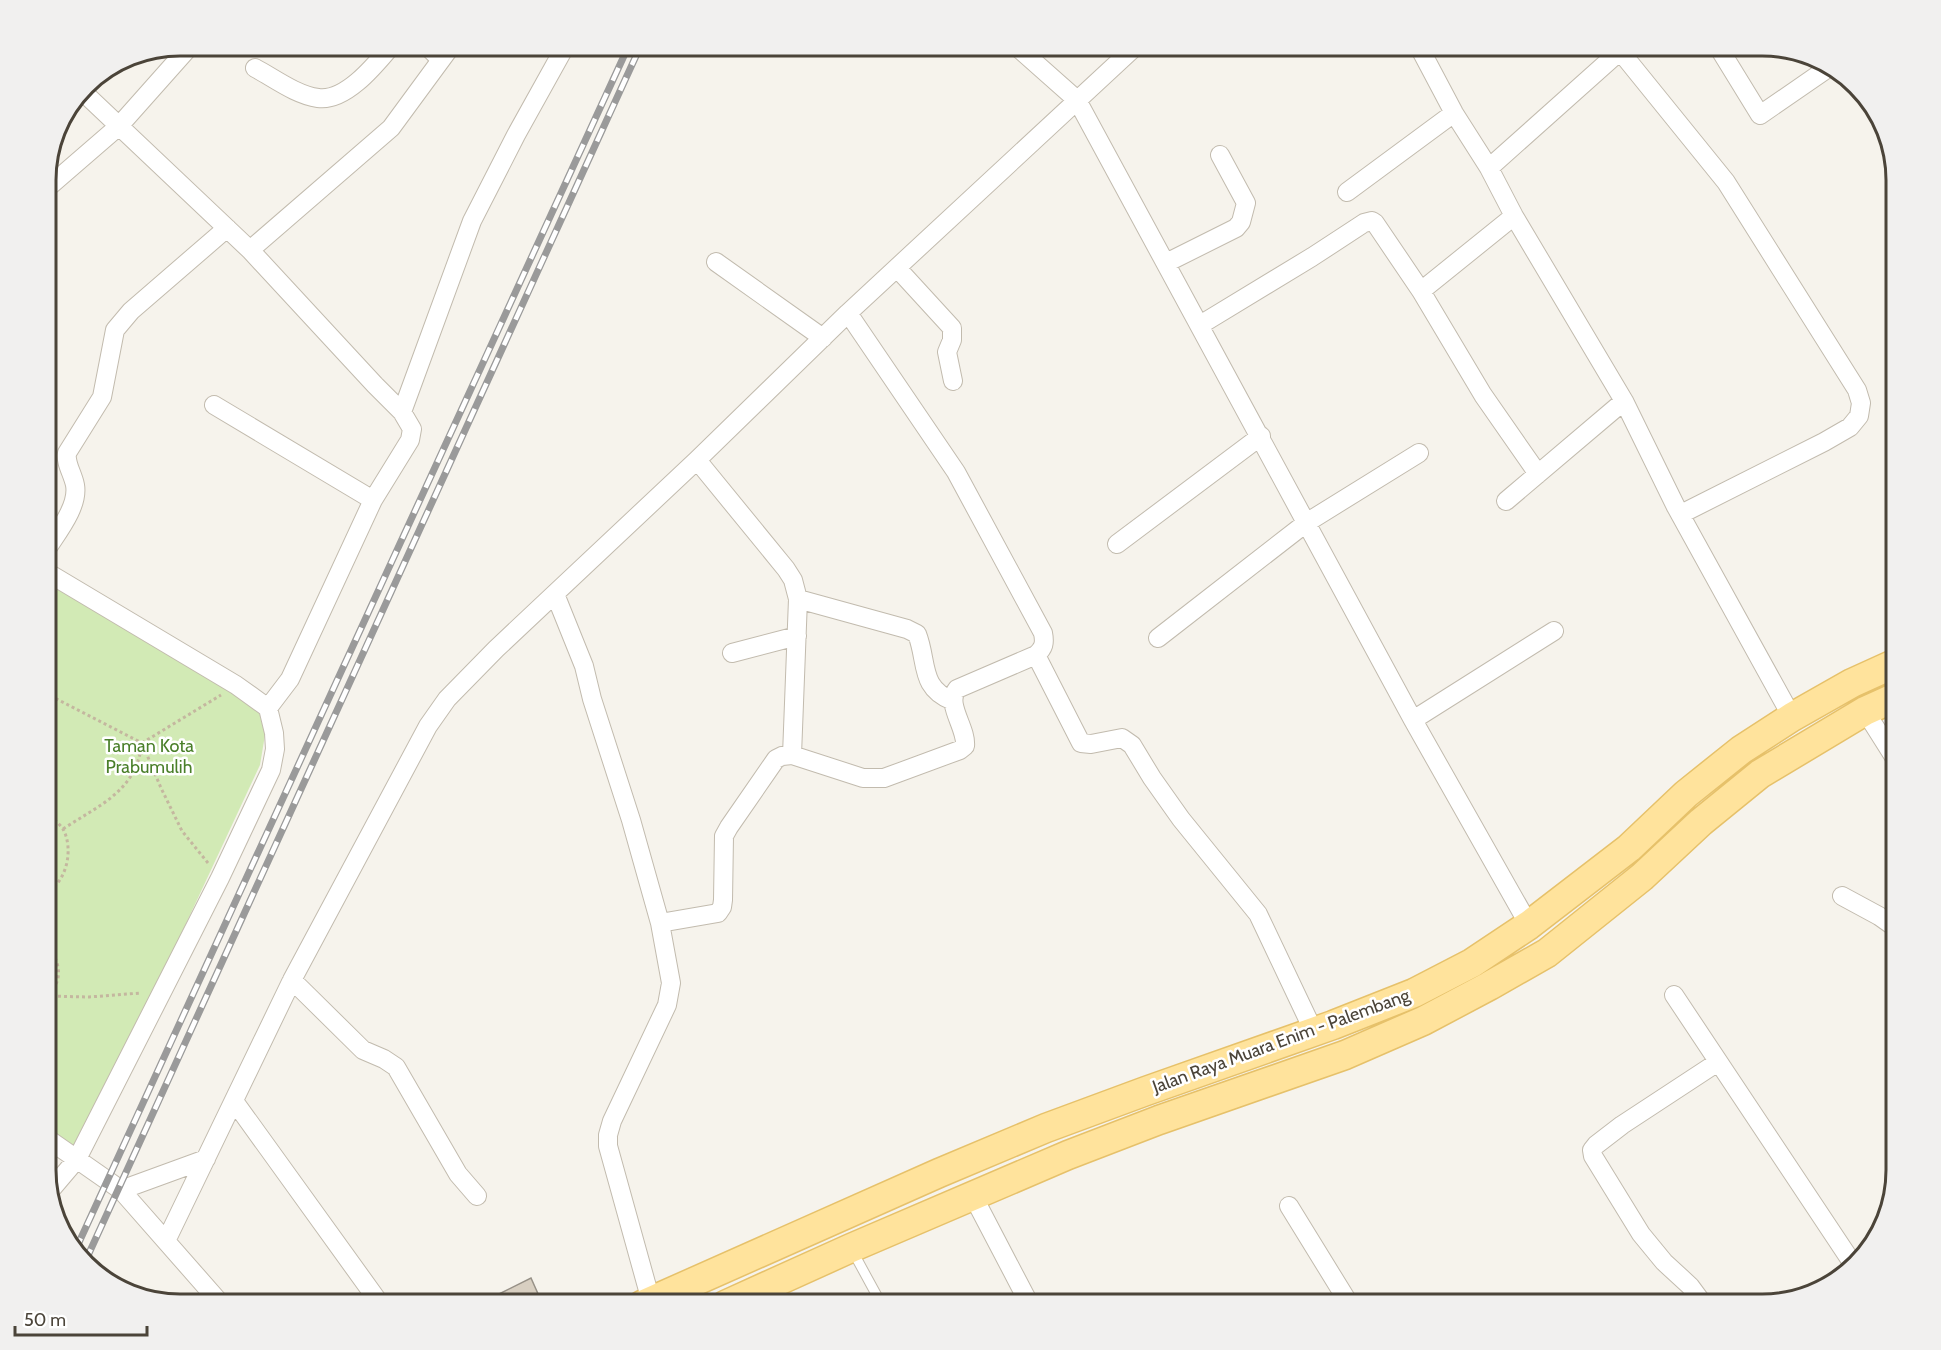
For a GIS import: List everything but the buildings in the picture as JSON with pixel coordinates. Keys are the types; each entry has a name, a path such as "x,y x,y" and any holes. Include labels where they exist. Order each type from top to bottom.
{"main road":[{"name":"Jalan Raya Muara Enim - Palembang","path":"666,1294 1046,1128 1314,1032 1414,993 1472,963 1529,925 1629,848 1686,794 1732,757 1792,717 1852,683 1886,668"},
{"name":"Jalan Raya Muara Enim - Palembang","path":"749,1294 1078,1151 1345,1054 1423,1021 1547,953 1642,877 1701,822 1760,774 1865,711 1886,702"},
{"path":"770,1247 785,1278"},
{"path":"729,1266 735,1294"}],"street":[{"path":"56,180 119,126 181,56"},
{"path":"255,68 303,94 328,98 343,92 368,73 383,56"},
{"path":"437,56 441,60"},
{"path":"250,250 391,128 444,56"},
{"path":"402,412 472,221 560,56"},
{"path":"1027,56 1077,100 1413,720 1529,925"},
{"path":"166,1241 292,980 428,726 447,699 496,649 697,460 848,313 1125,56"},
{"path":"1424,56 1454,114 1489,168 1514,216 1624,401 1681,514 1792,717"},
{"path":"1489,168 1615,56"},
{"path":"1630,56 1740,202 1857,390 1861,403 1859,416 1850,428 1681,514"},
{"path":"1724,56 1760,115 1823,72"},
{"path":"88,97 250,250 375,386 402,412 412,429 410,440 373,500 290,679 268,708"},
{"path":"1347,192 1454,114"},
{"path":"1166,263 1236,228 1242,222 1246,203 1220,155"},
{"path":"1421,291 1514,216"},
{"path":"1200,325 1368,221 1375,223 1421,291 1483,395 1538,474"},
{"path":"56,533 71,507 75,486 66,459 67,453 102,397 115,330 131,311 227,228"},
{"path":"716,262 822,338"},
{"path":"897,268 952,328 952,340 947,352 953,381"},
{"path":"660,924 718,913 723,900 724,836 776,759 792,755 863,778 884,778 960,750 965,746 966,738 953,701 953,694 957,689 1036,656 1042,650 1045,642 1043,633 956,472 848,313"},
{"path":"1506,501 1624,401"},
{"path":"214,405 373,500"},
{"path":"1117,544 1261,436"},
{"path":"1158,638 1306,523 1419,453"},
{"path":"697,460 793,580 798,599 792,755"},
{"path":"56,577 236,685 268,708 274,732 275,749 271,770 220,878 77,1159 57,1183"},
{"path":"555,594 584,666 592,699 632,820 660,924 671,984 670,995 612,1121 608,1135 608,1146 644,1294"},
{"path":"798,599 917,633 930,685 941,696 953,701"},
{"path":"1413,720 1554,631"},
{"path":"732,653 796,636"},
{"path":"1036,656 1081,743 1091,744 1122,738 1132,745 1181,819 1258,914 1314,1032"},
{"path":"1865,711 1886,744"},
{"path":"1842,896 1886,921"},
{"path":"292,980 363,1050 396,1067 458,1174 477,1196"},
{"path":"1674,995 1849,1258"},
{"path":"1696,1294 1664,1263 1641,1234 1593,1156 1592,1150 1622,1125 1718,1062"},
{"path":"234,1101 373,1294"},
{"path":"56,1145 121,1190 212,1294"},
{"path":"121,1190 206,1159"},
{"path":"974,1196 1024,1294"},
{"path":"1289,1206 1343,1294"}],"lane":[{"path":"851,1248 876,1294"}],"path":[{"path":"142,743 236,685"},
{"path":"56,699 142,743 160,788 182,831 220,878"},
{"path":"63,829 112,797 126,784 140,760 142,743"},
{"path":"56,822 63,829 69,851 64,873 56,883"},
{"path":"56,962 59,969 56,987"},
{"path":"56,997 162,992"}],"green space":[{"name":"Taman Kota Prabumulih","path":"56,580 257,703 265,735 260,765 78,1155 56,1140"}],"railway":[{"path":"79,1243 624,56"},
{"path":"89,1254 636,56"}]}
